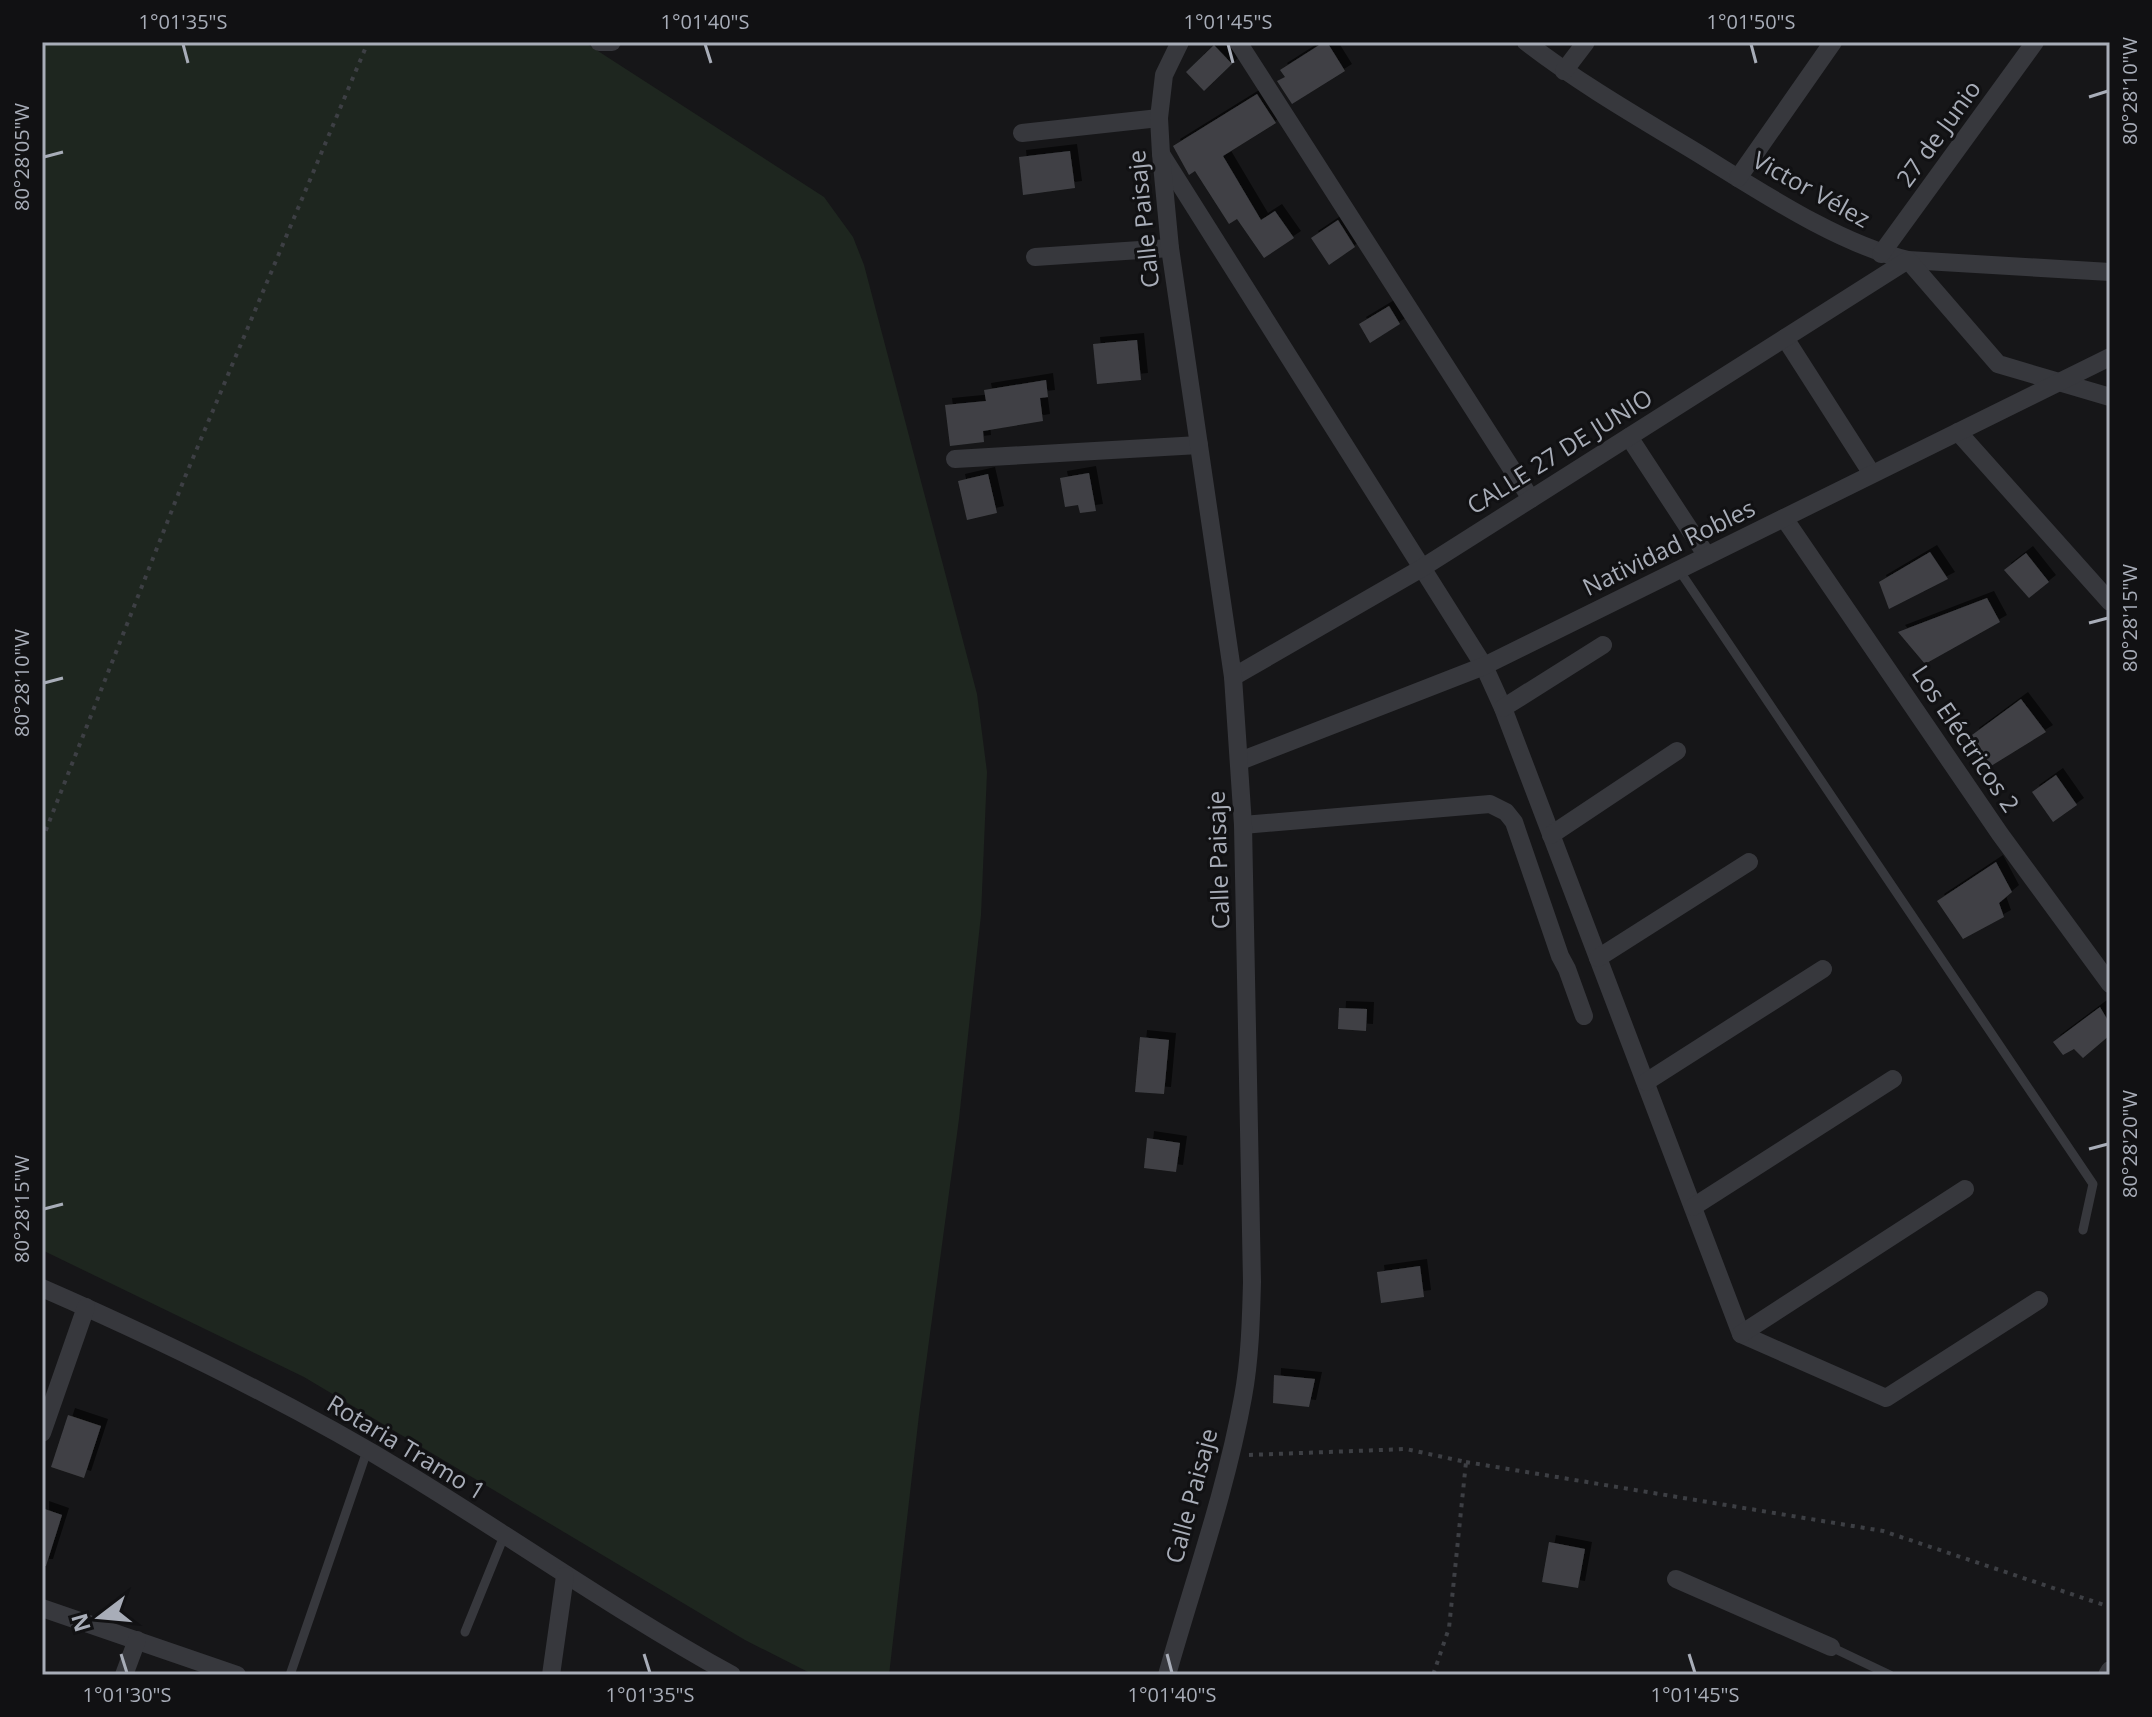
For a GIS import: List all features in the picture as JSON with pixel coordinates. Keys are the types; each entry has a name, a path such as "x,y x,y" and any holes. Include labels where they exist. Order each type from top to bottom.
{"street":[{"path":"599,42 612,42"},
{"name":"Calle Paisaje","path":"1167,1675 1230,1455 1251,1333 1252,1282 1240,761 1233,677 1170,248 1161,154 1159,118 1164,75 1180,42"},
{"path":"1238,42 1531,499"},
{"name":"Victor Vélez","path":"1526,42 1564,71 1738,178 1850,241 1881,254 1908,260 2110,272"},
{"path":"1564,71 1586,42"},
{"path":"1738,178 1833,42"},
{"name":"27 de Junio","path":"1881,254 2035,42"},
{"path":"1022,133 1159,118"},
{"path":"1161,154 1484,666 1503,708 1741,1334 1886,1398 2039,1300"},
{"path":"1035,257 1170,248"},
{"path":"1908,260 1998,364 2110,397"},
{"name":"CALLE 27 DE JUNIO","path":"1233,677 1422,568 1908,260"},
{"path":"1785,338 1872,474"},
{"name":"Natividad Robles","path":"1240,761 1484,666 2110,357"},
{"path":"1958,432 2110,602"},
{"path":"1629,437 1707,556"},
{"path":"955,459 1199,445"},
{"name":"Los Eléctricos 2","path":"1784,518 2000,834 2110,984"},
{"path":"1503,708 1603,645"},
{"path":"1551,835 1677,751"},
{"path":"1243,825 1490,804 1498,806 1514,822 1584,1016"},
{"path":"1598,958 1749,862"},
{"path":"1646,1082 1823,969"},
{"path":"1693,1207 1893,1079"},
{"path":"1741,1334 1965,1189"},
{"name":"Rotaria Tramo 1","path":"42,1288 196,1359 367,1451 656,1633 732,1675"},
{"path":"42,1433 86,1307"},
{"path":"551,1675 565,1576"},
{"path":"1676,1579 1831,1647"},
{"path":"42,1608 237,1675"},
{"path":"124,1675 137,1640"},
{"path":"2107,1675 2110,1670"}],"lane":[{"path":"1679,570 2093,1184 2083,1230"},
{"path":"290,1675 367,1451"},
{"path":"465,1632 504,1536"},
{"path":"1831,1647 1890,1675"}],"path":[{"path":"42,840 185,477 368,42"},
{"path":"1230,1455 1406,1449 1466,1462 1883,1531 2110,1607"},
{"path":"1433,1675 1449,1628 1466,1462"}],"shaded area":[{"path":"42,42 584,42 824,197 853,237 864,265 977,694 987,772 981,915 959,1119 919,1415 889,1675 814,1675 745,1640 304,1377 42,1250"}],"building":[{"path":"1327,42 1345,71 1292,104 1277,81 1285,77 1280,70"},
{"path":"1214,45 1232,64 1204,91 1186,72"},
{"path":"1257,94 1276,123 1223,156 1261,220 1275,211 1294,238 1264,258 1237,219 1229,224 1195,171 1189,175 1173,146"},
{"path":"1070,151 1075,188 1023,195 1019,157"},
{"path":"1338,220 1355,247 1329,265 1311,238"},
{"path":"1389,306 1400,324 1370,343 1359,324"},
{"path":"1137,340 1141,380 1097,384 1093,344"},
{"path":"1046,380 1048,397 1040,398 1043,421 983,431 984,442 950,446 945,405 986,401 984,390"},
{"path":"1089,473 1096,511 1080,513 1078,505 1065,507 1060,478"},
{"path":"988,474 997,513 967,520 958,481"},
{"path":"1930,552 1948,579 1889,609 1879,582"},
{"path":"2026,553 2049,582 2029,598 2004,570"},
{"path":"1987,598 2000,622 1925,664 1898,632"},
{"path":"2021,699 2046,732 1991,766 1972,735"},
{"path":"2056,775 2077,805 2053,822 2032,792"},
{"path":"1996,862 2012,892 1999,903 2004,917 1963,939 1937,901"},
{"path":"2100,1007 2110,1024 2110,1035 2083,1058 2074,1049 2063,1055 2053,1042"},
{"path":"1339,1008 1367,1009 1366,1031 1338,1029"},
{"path":"1140,1037 1169,1040 1164,1094 1135,1092"},
{"path":"1147,1138 1180,1143 1176,1172 1144,1168"},
{"path":"1420,1266 1424,1297 1381,1303 1377,1272"},
{"path":"1274,1375 1315,1379 1309,1407 1273,1403"},
{"path":"68,1415 101,1426 84,1478 51,1467"},
{"path":"42,1508 62,1515 46,1566 42,1566"},
{"path":"1549,1542 1585,1549 1578,1588 1542,1582"}]}
